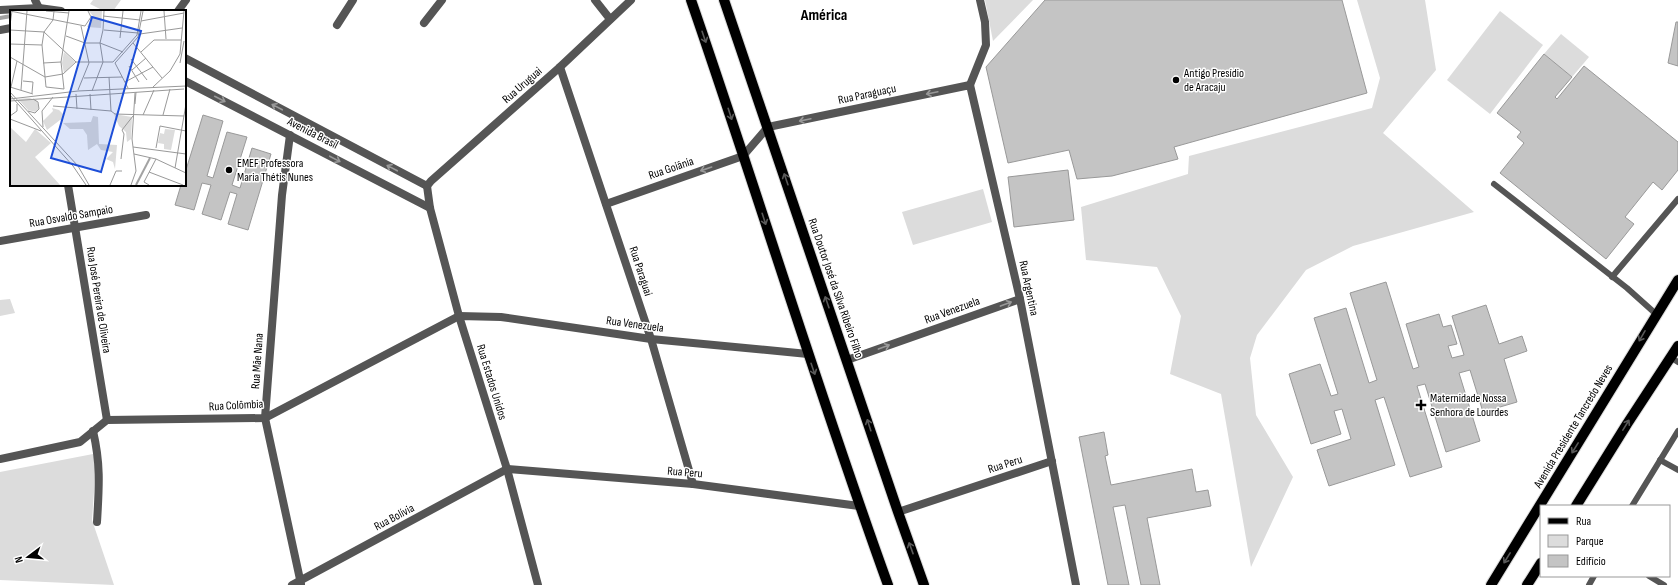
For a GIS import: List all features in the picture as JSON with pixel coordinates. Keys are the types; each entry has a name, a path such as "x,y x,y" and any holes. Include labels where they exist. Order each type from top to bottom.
{"main road":[{"path":"691,0 859,506 888,585"},
{"name":"Rua Doutor José da Silva Ribeiro Filho","path":"724,0 924,585"},
{"name":"Avenida Presidente Tancredo Neves","path":"1540,505 1678,280"},
{"path":"1577,505 1626,424 1674,359 1678,346"},
{"name":"Avenida Presidente Tancredo Neves","path":"1491,585 1540,505"},
{"path":"1527,585 1540,565"}],"street":[{"path":"35,0 39,8"},
{"path":"179,10 186,0"},
{"path":"336,25 353,0"},
{"path":"424,23 442,0"},
{"path":"595,0 610,19"},
{"name":"Rua Uruguai","path":"427,186 560,67 631,0"},
{"path":"970,85 986,45 985,22 980,0"},
{"path":"0,10 39,8 53,10"},
{"path":"0,30 10,28"},
{"name":"Avenida Brasil","path":"186,59 427,186"},
{"name":"Rua Paraguai","path":"560,67 651,339 693,484"},
{"name":"Avenida Brasil","path":"186,82 430,208"},
{"name":"Rua Paraguaçu","path":"768,127 970,85"},
{"name":"Rua Argentina","path":"970,85 1020,299 1076,585"},
{"path":"743,156 768,127"},
{"name":"Rua Mãe Nana","path":"290,135 282,195 265,418 301,583"},
{"name":"Rua Goiânia","path":"606,204 743,156"},
{"name":"Rua José Pereira de Oliveira","path":"68,186 107,420"},
{"name":"Rua Estados Unidos","path":"427,186 430,208 459,316 507,469 538,585"},
{"name":"Rua Osvaldo Sampaio","path":"0,241 146,215"},
{"name":"Rua Venezuela","path":"847,360 1020,299"},
{"name":"Rua Venezuela","path":"459,316 501,317 651,339 808,354"},
{"name":"Rua Colômbia","path":"107,420 265,418 459,316"},
{"path":"0,459 80,442 107,420"},
{"path":"93,431 100,471 97,522"},
{"name":"Rua Peru","path":"898,512 1052,461"},
{"name":"Rua Peru","path":"507,469 693,484 859,506"},
{"name":"Rua Bolívia","path":"292,585 301,583 507,469"}],"lane":[{"path":"1494,184 1612,277 1656,314"},
{"path":"1612,277 1678,199"},
{"path":"1633,505 1678,432"},
{"path":"1660,460 1678,470"},
{"path":"1651,577 1664,585"}],"green space":[{"path":"93,0 121,0 114,10 102,10 90,4"},
{"path":"985,0 1033,0 993,41"},
{"path":"1357,0 1425,0 1436,70 1383,133 1474,212 1353,246 1306,270 1257,335 1250,358 1256,415 1293,477 1251,567 1221,394 1170,374 1181,316 1157,267 1086,260 1081,207 1188,174 1189,156 1372,108 1380,78"},
{"path":"1500,11 1543,45 1490,114 1447,80"},
{"path":"1561,34 1589,57 1572,77 1544,54"},
{"path":"983,189 992,222 913,245 902,212"},
{"path":"10,299 15,313 0,316 0,300"},
{"path":"93,454 96,464 92,520 114,585 0,580 0,472"}],"building":[{"name":"Antigo Presídio de Aracaju","path":"1045,0 1342,0 1367,93 1174,147 1178,159 1112,176 1077,179 1069,150 1008,163 986,67"},
{"path":"1676,22 1678,22 1678,66 1668,63"},
{"path":"1544,54 1572,77 1555,97 1557,99 1584,66 1678,142 1678,170 1662,190 1653,182 1625,217 1634,224 1606,259 1500,173 1524,143 1517,137 1521,132 1497,113"},
{"path":"203,115 223,121 207,176 213,178 227,132 247,137 232,185 240,188 252,148 271,154 248,230 228,224 237,194 230,192 221,220 202,214 211,185 202,183 194,210 175,205 181,186 186,186 186,170"},
{"path":"1068,170 1074,220 1014,227 1008,177"},
{"path":"1386,282 1413,369 1419,367 1406,324 1439,314 1443,327 1451,325 1457,344 1448,346 1452,358 1464,355 1452,316 1486,305 1499,344 1522,336 1527,351 1504,359 1517,402 1483,412 1470,370 1459,373 1480,441 1446,452 1425,384 1417,386 1442,467 1410,477 1384,397 1375,400 1395,465 1329,486 1317,450 1351,439 1342,409 1334,411 1341,434 1311,444 1289,374 1320,364 1331,396 1338,394 1314,318 1346,308 1369,383 1377,380 1350,293"},
{"path":"1104,432 1108,455 1105,456 1111,485 1192,469 1196,492 1208,490 1211,506 1147,518 1160,585 1141,585 1125,505 1113,507 1129,585 1108,585 1079,437"}],"waterway":[{"path":"0,18 10,16"}],"place":[{"name":"Antigo Presídio de Aracaju","path":"1176,80"},
{"name":"EMEF Professora Maria Thétis Nunes","path":"229,170"},
{"name":"Maternidade Nossa Senhora de Lourdes","path":"1421,405"}],"district":[{"name":"América","path":"824,14"}]}
